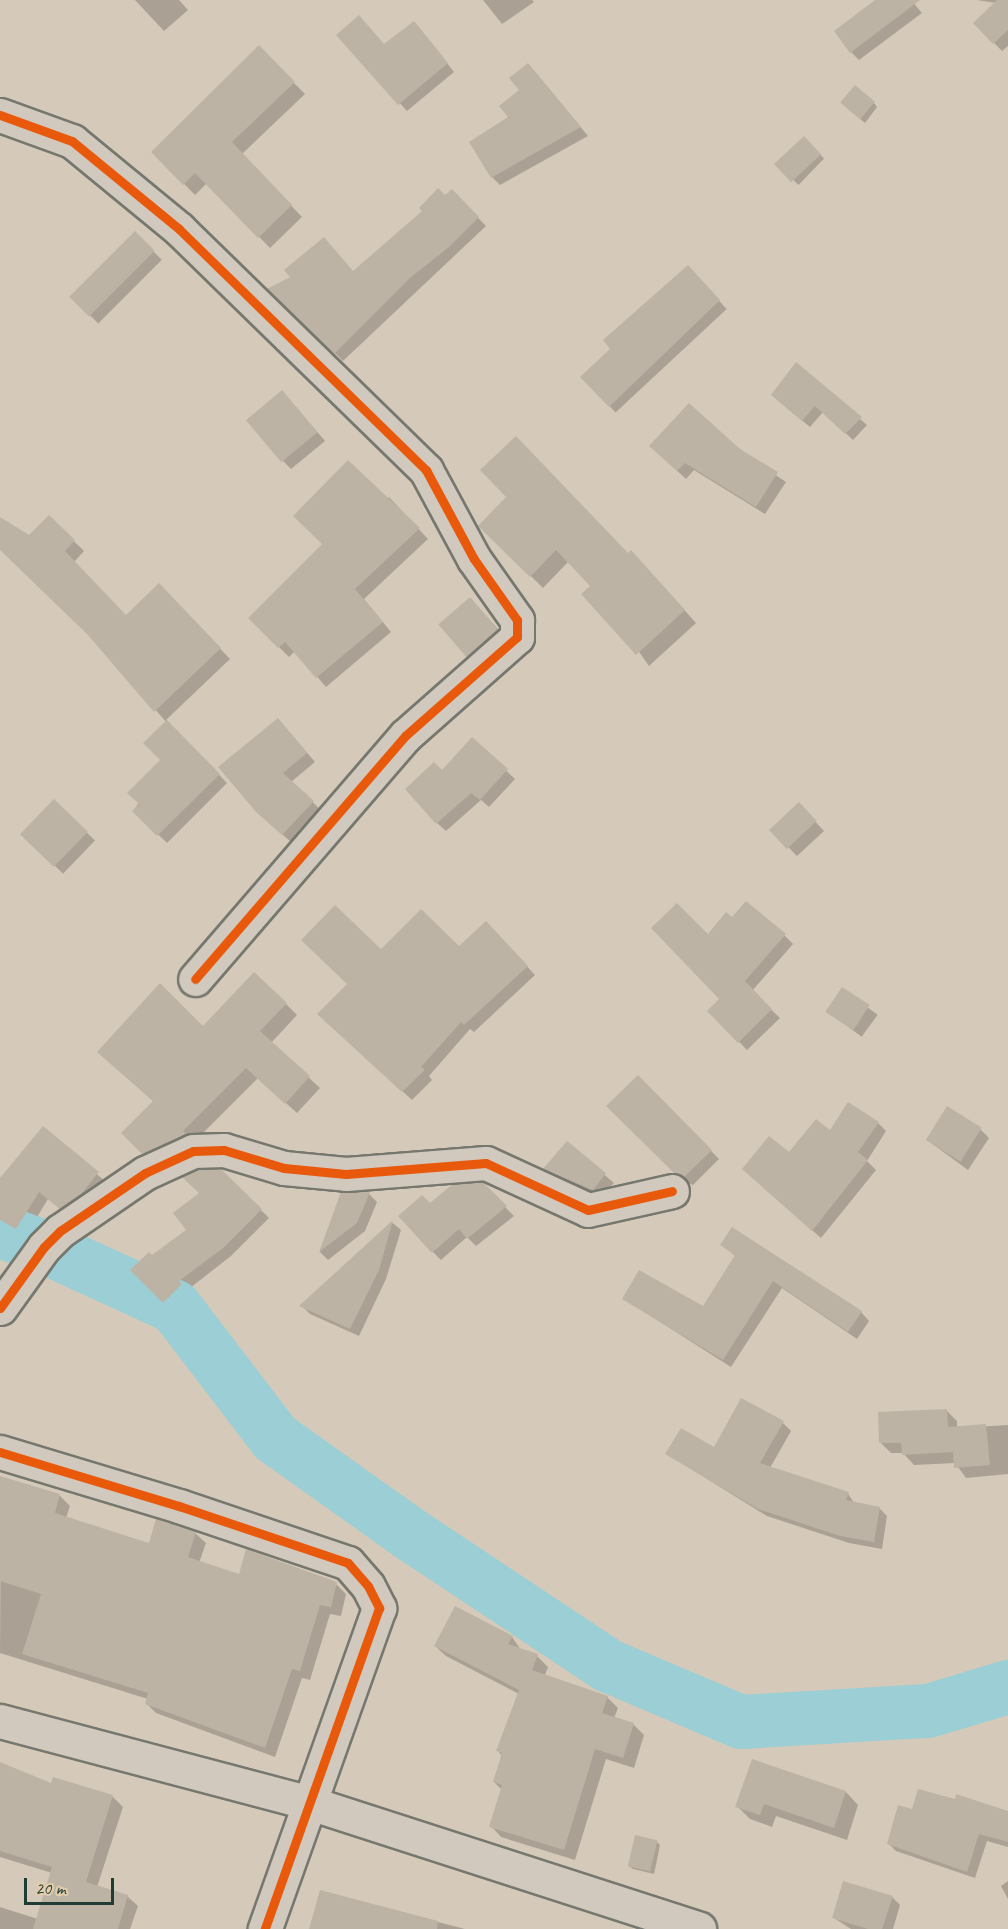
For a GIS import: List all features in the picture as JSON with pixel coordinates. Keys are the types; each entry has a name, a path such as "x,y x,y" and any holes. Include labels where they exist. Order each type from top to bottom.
{"street":[{"path":"0,115 72,141 179,229 426,470 474,559 518,620 517,637 405,736 195,979"},
{"path":"0,1308 45,1247 60,1232 145,1173 193,1151 224,1150 284,1168 346,1174 486,1163 588,1210 672,1191"},
{"path":"0,1452 179,1506 348,1563 368,1586 379,1608 265,1929"},
{"path":"0,1721 310,1803 699,1929"}],"building":[{"path":"875,0 920,0 850,53 834,31"},
{"path":"997,0 1008,0 1008,30 993,44 973,23"},
{"path":"359,15 384,44 414,21 448,63 398,105 336,35"},
{"path":"259,45 295,82 232,142 292,205 258,238 195,173 183,185 151,152"},
{"path":"528,63 581,127 491,178 469,142 508,117 499,106 519,90 509,78"},
{"path":"855,85 875,102 860,119 840,103"},
{"path":"804,136 821,154 791,182 774,164"},
{"path":"438,188 445,195 452,189 479,217 449,247 410,278 334,354 267,289 290,277 284,270 324,237 353,271 422,211 419,208"},
{"path":"135,231 155,251 89,317 69,297"},
{"path":"688,265 720,300 609,407 580,377 610,349 603,340"},
{"path":"796,362 862,417 845,434 815,406 802,421 771,395"},
{"path":"282,390 317,432 281,462 246,420"},
{"path":"689,403 740,449 778,472 756,507 685,463 677,471 649,446"},
{"path":"516,436 628,553 631,550 685,610 636,655 581,594 590,586 556,550 530,577 478,526 506,497 480,470"},
{"path":"348,460 420,528 355,589 383,622 316,678 285,642 278,648 248,618 322,544 293,516"},
{"path":"49,515 75,540 65,551 126,615 159,583 221,648 154,712 88,635 0,550 0,517 29,535"},
{"path":"470,597 498,629 467,657 438,625"},
{"path":"278,718 307,753 283,773 314,801 282,835 256,812 218,767"},
{"path":"167,720 220,774 157,836 132,811 139,804 127,793 160,760 143,743"},
{"path":"472,737 508,769 480,800 471,793 436,824 405,789 434,762 442,770"},
{"path":"54,799 88,832 54,867 20,834"},
{"path":"799,802 817,821 787,849 769,830"},
{"path":"746,901 786,934 745,981 772,1009 738,1043 707,1011 719,999 651,928 677,903 708,934 726,912 732,917"},
{"path":"335,905 381,949 421,909 459,946 486,921 528,966 464,1025 461,1022 421,1067 425,1070 402,1092 317,1014 347,984 301,940"},
{"path":"254,972 287,1003 260,1031 310,1076 285,1104 246,1068 183,1131 186,1134 142,1154 121,1133 153,1101 97,1052 160,983 203,1026"},
{"path":"842,987 870,1005 853,1030 826,1012"},
{"path":"638,1075 712,1150 684,1177 674,1173 606,1106"},
{"path":"848,1102 879,1122 858,1152 868,1160 812,1231 742,1169 769,1136 789,1152 816,1119 830,1130"},
{"path":"947,1106 982,1128 961,1162 926,1140"},
{"path":"43,1126 99,1172 81,1194 60,1209 39,1192 16,1229 0,1220 0,1178"},
{"path":"567,1141 606,1173 593,1190 543,1169"},
{"path":"221,1169 262,1209 223,1248 179,1281 182,1284 163,1303 130,1270 149,1252 152,1255 186,1230 173,1213 199,1193 182,1177 197,1170"},
{"path":"483,1182 507,1206 467,1239 459,1229 432,1253 398,1216 422,1195 430,1203 453,1184"},
{"path":"341,1192 370,1192 357,1223 319,1252"},
{"path":"393,1220 379,1270 350,1329 299,1306"},
{"path":"732,1227 862,1311 848,1332 773,1281 723,1360 622,1299 639,1270 703,1306 735,1255 720,1245"},
{"path":"741,1398 784,1421 760,1463 849,1492 846,1500 880,1507 874,1542 840,1536 758,1509 665,1454 681,1428 714,1447"},
{"path":"947,1409 948,1427 986,1424 990,1465 954,1468 953,1452 902,1455 901,1443 879,1443 878,1412"},
{"path":"0,1476 60,1494 55,1513 149,1543 156,1519 196,1532 188,1557 239,1574 246,1549 337,1582 331,1607 320,1605 300,1671 292,1669 265,1748 145,1704 148,1693 22,1654 41,1594 0,1581"},
{"path":"455,1606 513,1636 508,1644 538,1654 532,1670 608,1696 602,1713 634,1723 623,1758 595,1749 564,1850 489,1827 502,1785 493,1782 502,1753 496,1751 519,1690 434,1646"},
{"path":"752,1759 846,1791 834,1828 764,1804 760,1815 735,1807"},
{"path":"0,1762 51,1783 53,1777 113,1795 86,1882 128,1895 118,1929 33,1929 52,1867 0,1851"},
{"path":"918,1789 955,1799 956,1794 1008,1811 1008,1842 979,1834 967,1872 887,1844 898,1805 912,1809"},
{"path":"635,1835 657,1840 650,1871 628,1866"},
{"path":"843,1881 893,1896 882,1929 868,1929 832,1918"},
{"path":"320,1890 438,1921 437,1929 309,1929"}],"waterway":[{"path":"0,1231 44,1247 175,1307 275,1438 410,1534 609,1666 741,1722 928,1711 1008,1687"}],"cycle path":[{"path":"0,115 72,141 179,229 426,470 474,559 517,620 517,637 405,736 195,979"},
{"path":"0,1308 44,1247 60,1231 145,1173 193,1151 224,1150 284,1168 346,1174 486,1163 588,1210 672,1191"},
{"path":"0,1452 179,1506 348,1563 368,1586 379,1608 265,1929"}]}
